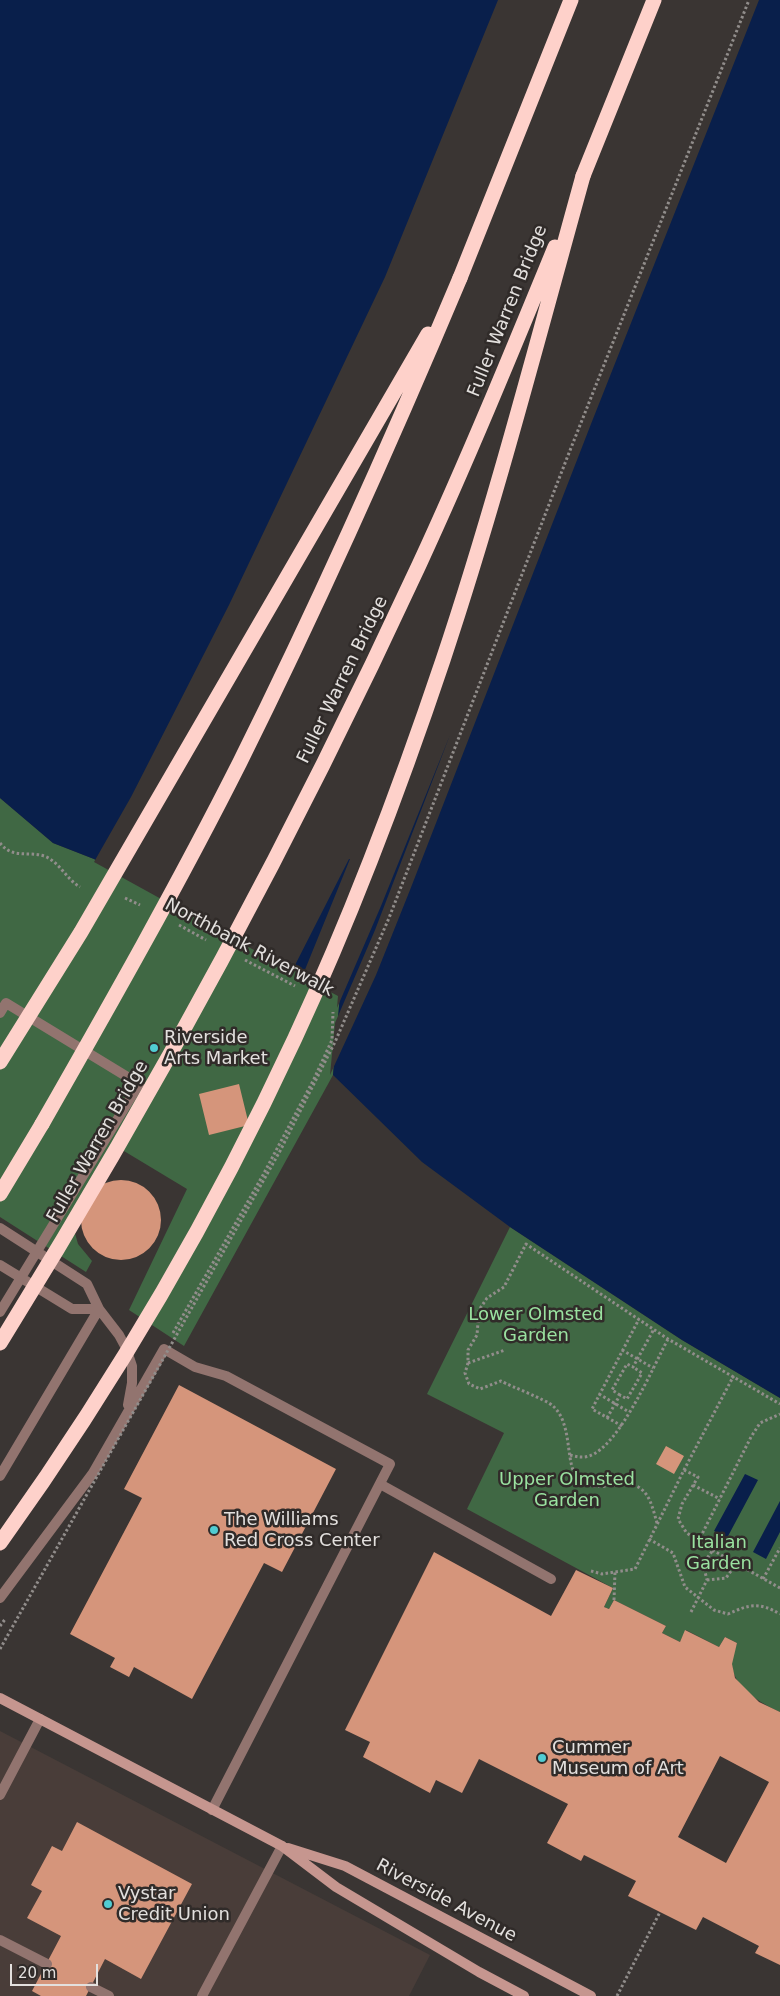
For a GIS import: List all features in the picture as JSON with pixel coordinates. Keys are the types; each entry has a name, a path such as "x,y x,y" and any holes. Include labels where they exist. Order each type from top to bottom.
{"highway":[{"path":"0,1194 141,949 240,762 360,510 460,278 571,0"},
{"name":"Fuller Warren Bridge","path":"0,1342 71,1228 227,953 330,751 420,563 464,465 506,367 654,0"},
{"path":"0,1543 79,1427 142,1327 183,1255 270,1090 332,953 400,781 446,648 488,512 583,176"},
{"path":"0,1062 86,923 460,278"}],"main road":[{"name":"Riverside Avenue","path":"0,1698 282,1846 345,1866 591,1996"},
{"name":"Riverside Avenue","path":"282,1846 336,1887 479,1972 524,1996"}],"street":[{"path":"0,1013 6,1003 139,1084 0,1312"},
{"path":"0,1228 87,1284 99,1309 119,1335 132,1366 130,1399 124,1420"},
{"path":"0,1265 72,1309 99,1309"},
{"path":"0,1476 99,1309"},
{"path":"0,1598 82,1489 164,1349 195,1367 226,1376 390,1464 212,1810"},
{"path":"380,1484 551,1579"},
{"path":"0,1795 40,1719"},
{"path":"202,1996 282,1846"},
{"path":"0,1940 47,1964"},
{"path":"91,1987 109,1996"}],"path":[{"path":"0,843 11,853 40,855 52,860 74,884 87,890"},
{"name":"Northbank Riverwalk","path":"117,896 144,907"},
{"name":"Northbank Riverwalk","path":"178,925 212,943"},
{"name":"Northbank Riverwalk","path":"238,957 298,988"},
{"name":"Northbank Riverwalk","path":"164,1349 263,1175 314,1079 332,1040 333,1006"},
{"path":"657,1523 650,1500 643,1490 632,1484 620,1483 601,1487 590,1486 578,1479 570,1455 564,1421 553,1406 501,1381 480,1388 468,1384 465,1374 468,1363 468,1350 477,1335 479,1310 487,1298 504,1287 526,1244 668,1339 780,1404"},
{"path":"622,1426 592,1409 639,1319"},
{"path":"633,1367 654,1329"},
{"path":"570,1455 582,1458 591,1456 599,1451 622,1426 668,1339"},
{"path":"468,1363 505,1350"},
{"path":"622,1350 653,1368"},
{"path":"627,1364 633,1367 642,1372 627,1399 612,1390 627,1364"},
{"path":"591,1571 602,1574 635,1568 733,1377"},
{"path":"599,1394 629,1412"},
{"path":"607,1418 620,1395"},
{"path":"698,1542 760,1423 780,1414"},
{"path":"684,1470 698,1477 682,1504 678,1519 686,1532 698,1542 780,1588"},
{"path":"694,1484 720,1499"},
{"path":"649,1539 673,1553 685,1587 699,1596 714,1610 728,1614 740,1608 757,1604 780,1614"},
{"path":"762,1578 780,1548"},
{"path":"691,1612 707,1580 703,1564 713,1550"},
{"path":"707,1580 726,1578 736,1564"},
{"path":"614,1600 615,1572"},
{"path":"617,1996 660,1912"}],"shaded area":[{"path":"0,1731 430,1955 409,1996 0,1996"}],"green space":[{"path":"0,798 53,843 94,859 340,995 333,1075 184,1346 129,1310 187,1189 114,1145 73,1226 78,1244 92,1261 86,1272 0,1217"},
{"path":"510,1227 682,1340 780,1398 780,1712 757,1700 738,1682 732,1666 737,1643 725,1637 719,1647 686,1630 680,1642 662,1633 666,1626 614,1600 609,1609 604,1607 613,1588 467,1509 504,1433 427,1394"}],"water":[{"path":"0,0 780,0 780,1398 682,1340 510,1227 422,1162 333,1075 340,995 94,859 53,843 0,798"},
{"path":"745,1474 758,1480 727,1538 714,1531"},
{"path":"780,1501 780,1532 766,1559 753,1552"}],"pier":[{"path":"498,0 759,0 591,424 410,890 376,975 330,1075 335,1023 375,930 450,735 381,906 337,1008 338,996 302,977 350,859 292,971 94,862 131,797 229,605 385,277"}],"building":[{"path":"239,1084 249,1125 209,1135 199,1094"},
{"path":"121,1180 136,1183 149,1192 158,1205 161,1220 158,1235 149,1248 136,1257 121,1260 106,1257 93,1248 84,1235 81,1220 84,1205 93,1192 106,1183"},
{"name":"The Williams Red Cross Center","path":"179,1385 336,1469 282,1572 264,1563 192,1699 134,1667 129,1677 110,1667 115,1658 70,1634 142,1498 124,1489"},
{"path":"666,1446 684,1456 674,1474 656,1464"},
{"name":"Cummer Museum of Art","path":"434,1552 551,1616 576,1570 613,1588 604,1607 609,1609 614,1600 666,1626 662,1633 680,1642 685,1630 719,1647 725,1637 737,1643 732,1664 735,1678 759,1702 780,1712 780,1965 755,1953 759,1946 703,1917 696,1930 628,1896 636,1881 584,1855 581,1861 547,1843 568,1804 479,1759 462,1793 436,1780 430,1793 363,1757 370,1742 345,1730","holes":["720,1756 769,1782 726,1863 678,1837"]},
{"name":"Vystar Credit Union","path":"77,1822 192,1884 141,1979 105,1959 86,1996 41,1996 32,1991 61,1936 27,1918 42,1891 31,1885 52,1846 62,1851"}],"place":[{"name":"Riverside Arts Market","path":"154,1048"},
{"name":"The Williams Red Cross Center","path":"214,1530"},
{"name":"Cummer Museum of Art","path":"542,1758"},
{"name":"Vystar Credit Union","path":"108,1904"}],"park label":[{"name":"Lower Olmsted Garden","path":"536,1325"},
{"name":"Upper Olmsted Garden","path":"567,1490"},
{"name":"Italian Garden","path":"719,1554"}]}
